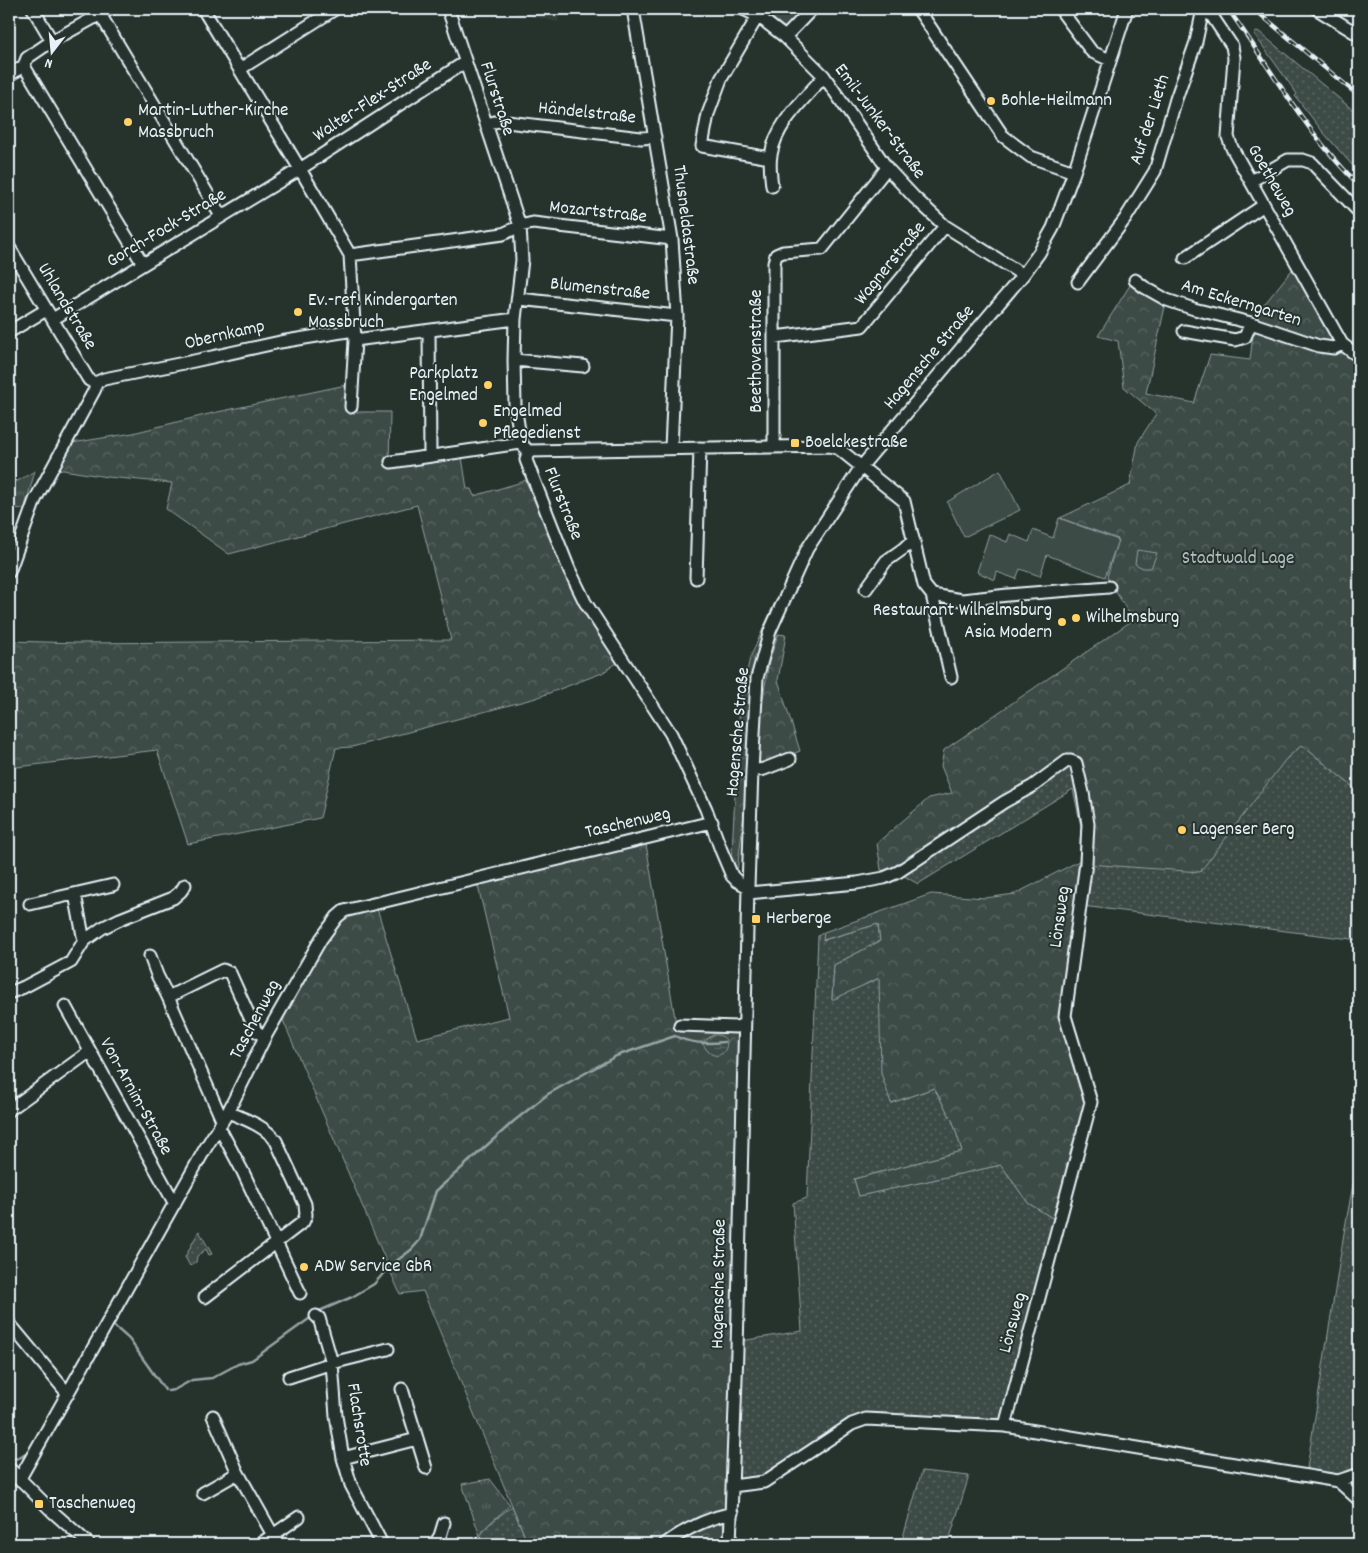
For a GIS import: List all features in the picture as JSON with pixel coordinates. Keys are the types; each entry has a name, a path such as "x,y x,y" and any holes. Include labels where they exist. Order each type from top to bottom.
{"street":[{"path":"33,9 52,40"},
{"path":"203,9 350,255 354,335 351,407"},
{"path":"240,69 335,9"},
{"name":"Flurstraße","path":"448,9 520,226 522,260 515,319 515,405 526,460 569,569 586,602 671,734 712,822 732,876 748,890"},
{"name":"Thusneldastraße","path":"632,9 672,239 677,316 671,448"},
{"name":"Emil-Junker-Straße","path":"743,9 760,12 824,76 887,168 914,198 945,226 1023,275"},
{"path":"785,37 812,9"},
{"path":"918,9 1003,136 1031,157 1074,172"},
{"path":"1060,9 1092,52 1110,60"},
{"name":"Hagensche Straße","path":"730,1544 752,771 758,678 770,631 807,549 861,467 1023,275 1039,253 1053,228 1074,172 1127,9"},
{"name":"Goetheweg","path":"1204,9 1212,16 1232,46 1234,58 1228,137 1232,148 1342,344"},
{"name":"Auf der Lieth","path":"1078,282 1125,219 1154,172 1176,98 1196,42 1204,9"},
{"path":"1317,9 1359,35"},
{"path":"9,75 24,66 27,58 52,40 105,12 221,216"},
{"path":"760,12 721,79 708,114 702,146 770,158"},
{"name":"Walter-Flex-Straße","path":"300,169 465,62"},
{"path":"24,66 143,264"},
{"path":"772,186 770,158 774,140 783,124 824,76"},
{"name":"Händelstraße","path":"486,124 499,122 641,138 655,137"},
{"path":"1251,181 1288,160 1303,160 1312,164 1359,212"},
{"name":"Beethovenstraße","path":"774,447 774,263 776,255 783,252 822,249 887,168"},
{"name":"Gorch-Fock-Straße","path":"9,332 50,314 143,264 300,169"},
{"name":"Am Eckerngarten","path":"1185,258 1264,205"},
{"name":"Mozartstraße","path":"350,255 503,234 520,226 533,223 672,239"},
{"name":"Wagnerstraße","path":"775,337 862,326 945,226"},
{"name":"Uhlandstraße","path":"9,247 87,377 90,380 100,381"},
{"name":"Am Eckerngarten","path":"1136,280 1144,287 1167,300 1194,309 1251,323 1319,346 1334,348 1342,344"},
{"name":"Blumenstraße","path":"518,299 677,316"},
{"name":"Obernkamp","path":"100,381 280,342 428,331 515,319"},
{"path":"1184,331 1235,340 1245,337 1251,323"},
{"path":"428,331 430,456"},
{"path":"1342,344 1354,353 1359,354"},
{"path":"514,360 583,366"},
{"path":"9,572 35,500 100,381"},
{"path":"391,462 430,456 524,447 835,447 904,501 924,585 932,595 951,676"},
{"path":"696,578 700,448"},
{"path":"866,589 886,561 914,542"},
{"path":"932,595 962,600 1109,587"},
{"path":"752,771 764,769 790,759"},
{"name":"Lönsweg","path":"748,890 857,884 884,878 898,872 1004,802 1033,786 1067,761 1076,763 1088,824 1086,864 1065,1016 1091,1102 1005,1426"},
{"name":"Taschenweg","path":"19,1480 223,1119 265,1037 321,939 337,917 344,912 712,822"},
{"path":"30,904 113,885"},
{"path":"9,993 71,962 84,941 102,928 173,898 185,885"},
{"path":"74,894 84,941"},
{"path":"150,956 223,1119 233,1152 300,1293"},
{"path":"168,997 223,970 227,971 230,973 256,1031 265,1037"},
{"name":"Von-Arnim-Straße","path":"65,1006 175,1204"},
{"path":"680,1026 738,1027 744,1024"},
{"path":"9,1110 89,1052"},
{"path":"205,1297 303,1222 306,1215 305,1204 272,1136 252,1122 223,1119"},
{"name":"Flachsrotte","path":"316,1316 332,1363 336,1416 343,1458 351,1485 382,1544"},
{"path":"9,1323 68,1394"},
{"name":"Flachsrotte","path":"288,1377 332,1363 388,1350"},
{"path":"402,1389 426,1468"},
{"path":"213,1416 238,1473 276,1540"},
{"path":"732,1486 764,1482 852,1424 866,1420 1005,1426 1338,1481 1359,1474"},
{"path":"343,1458 416,1439"},
{"path":"9,1468 19,1480 86,1543"},
{"path":"203,1493 238,1473"},
{"path":"1338,1481 1359,1500"},
{"path":"665,1544 675,1537 718,1516 732,1513"},
{"path":"260,1544 276,1540 299,1517"},
{"path":"435,1544 444,1523"}],"shaded area":[{"path":"493,9 561,9 558,22"}],"green space":[{"path":"765,9 804,9 786,29 766,14"},
{"path":"1258,31 1359,115 1359,173 1295,96 1297,94 1254,34"},
{"name":"Stadtwald Lage","path":"1295,266 1328,326 1359,358 1359,792 1302,745 1286,759 1200,872 1087,864 1092,824 1073,755 899,873 881,870 877,843 929,798 952,793 941,766 944,750 1133,620 1107,577 1118,539 1060,518 1130,485 1138,442 1156,414 1124,387 1118,341 1098,336 1132,282 1166,302 1146,393 1194,403 1210,355 1250,360 1254,327 1263,306"},
{"path":"346,385 346,406 349,412 390,412 389,469 462,457 467,489 471,489 474,496 525,480 620,661 602,673 536,698 352,747 336,748 320,818 188,844 157,750 9,768 9,641 79,643 451,640 417,505 229,554 166,509 172,483 107,477 57,469 72,443 133,433 213,413"},
{"path":"1000,470 1020,510 964,537 947,502"},
{"path":"35,471 24,510 9,506 9,486"},
{"path":"1059,518 1118,540 1105,577 1047,555 1040,576 1020,569 1016,579 997,572 995,580 977,572 989,534 1007,542 1010,534 1029,542 1033,530 1053,538"},
{"path":"1137,550 1157,553 1151,568 1143,568 1135,564"},
{"path":"775,602 777,602 763,641 756,669 750,706 744,815 737,872 730,859 740,701 750,658"},
{"path":"778,634 786,635 778,680 800,751 759,768 761,710 769,662"},
{"path":"1302,745 1359,792 1359,940 1082,906 1087,864 1079,861 1081,826 1073,789 918,884 899,873 1073,755 1092,825 1286,759"},
{"path":"646,844 676,1024 674,1029 738,1027 730,1383 723,1544 528,1544 423,1291 400,1294 282,1018 335,924 376,905 417,1039 509,1017 477,882"},
{"path":"1079,861 1060,1019 1086,1103 1054,1219 1028,1203 1001,1165 859,1196 854,1179 962,1151 953,1122 934,1088 891,1103 881,1073 879,978 832,1000 834,965 880,941 878,924 823,940 824,932 931,894 985,898 1015,894"},
{"path":"878,924 880,941 834,965 832,999 880,978 881,1016 891,1103 934,1088 953,1122 962,1151 854,1179 859,1196 1001,1165 1028,1203 1054,1219 1001,1419 869,1415 856,1417 763,1478 738,1480 741,1341 802,1331 793,1203 807,1198 818,936 824,932 824,940"},
{"path":"713,1035 720,1036 727,1043 724,1052 720,1055 710,1053 702,1043"},
{"path":"1359,1152 1359,1470 1339,1478 1306,1474 1344,1233"},
{"path":"199,1231 212,1254 209,1255 206,1249 197,1256 196,1262 190,1266 185,1257"},
{"path":"922,1471 969,1476 948,1544 901,1544"},
{"path":"490,1479 510,1505 487,1526 480,1536 462,1484"},
{"path":"512,1506 528,1544 473,1544 487,1526"}],"waterway":[{"path":"317,1312 352,1297 374,1284 391,1265 411,1250 420,1240 436,1191 514,1121 548,1094 616,1056 675,1036 699,1043 724,1042"},
{"path":"168,1391 174,1390 192,1380 212,1378 238,1364 252,1360 313,1316"},
{"path":"113,1325 129,1339 165,1390"},
{"path":"9,1458 21,1457 31,1449"}],"railway":[{"path":"1228,9 1322,144 1359,185"},
{"path":"1254,9 1359,96"}],"place":[{"name":"Bohle-Heilmann","path":"991,101"},
{"name":"Martin-Luther-Kirche Massbruch","path":"128,122"},
{"name":"Ev.-ref. Kindergarten Massbruch","path":"298,312"},
{"name":"Parkplatz Engelmed","path":"488,385"},
{"name":"Engelmed Pflegedienst","path":"483,423"},
{"name":"Boelckestraße","path":"795,443"},
{"name":"Wilhelmsburg","path":"1076,618"},
{"name":"Restaurant Wilhelmsburg Asia Modern","path":"1062,622"},
{"name":"Lagenser Berg","path":"1182,830"},
{"name":"Herberge","path":"756,919"},
{"name":"ADW Service GbR","path":"304,1267"},
{"name":"Taschenweg","path":"39,1504"}]}
